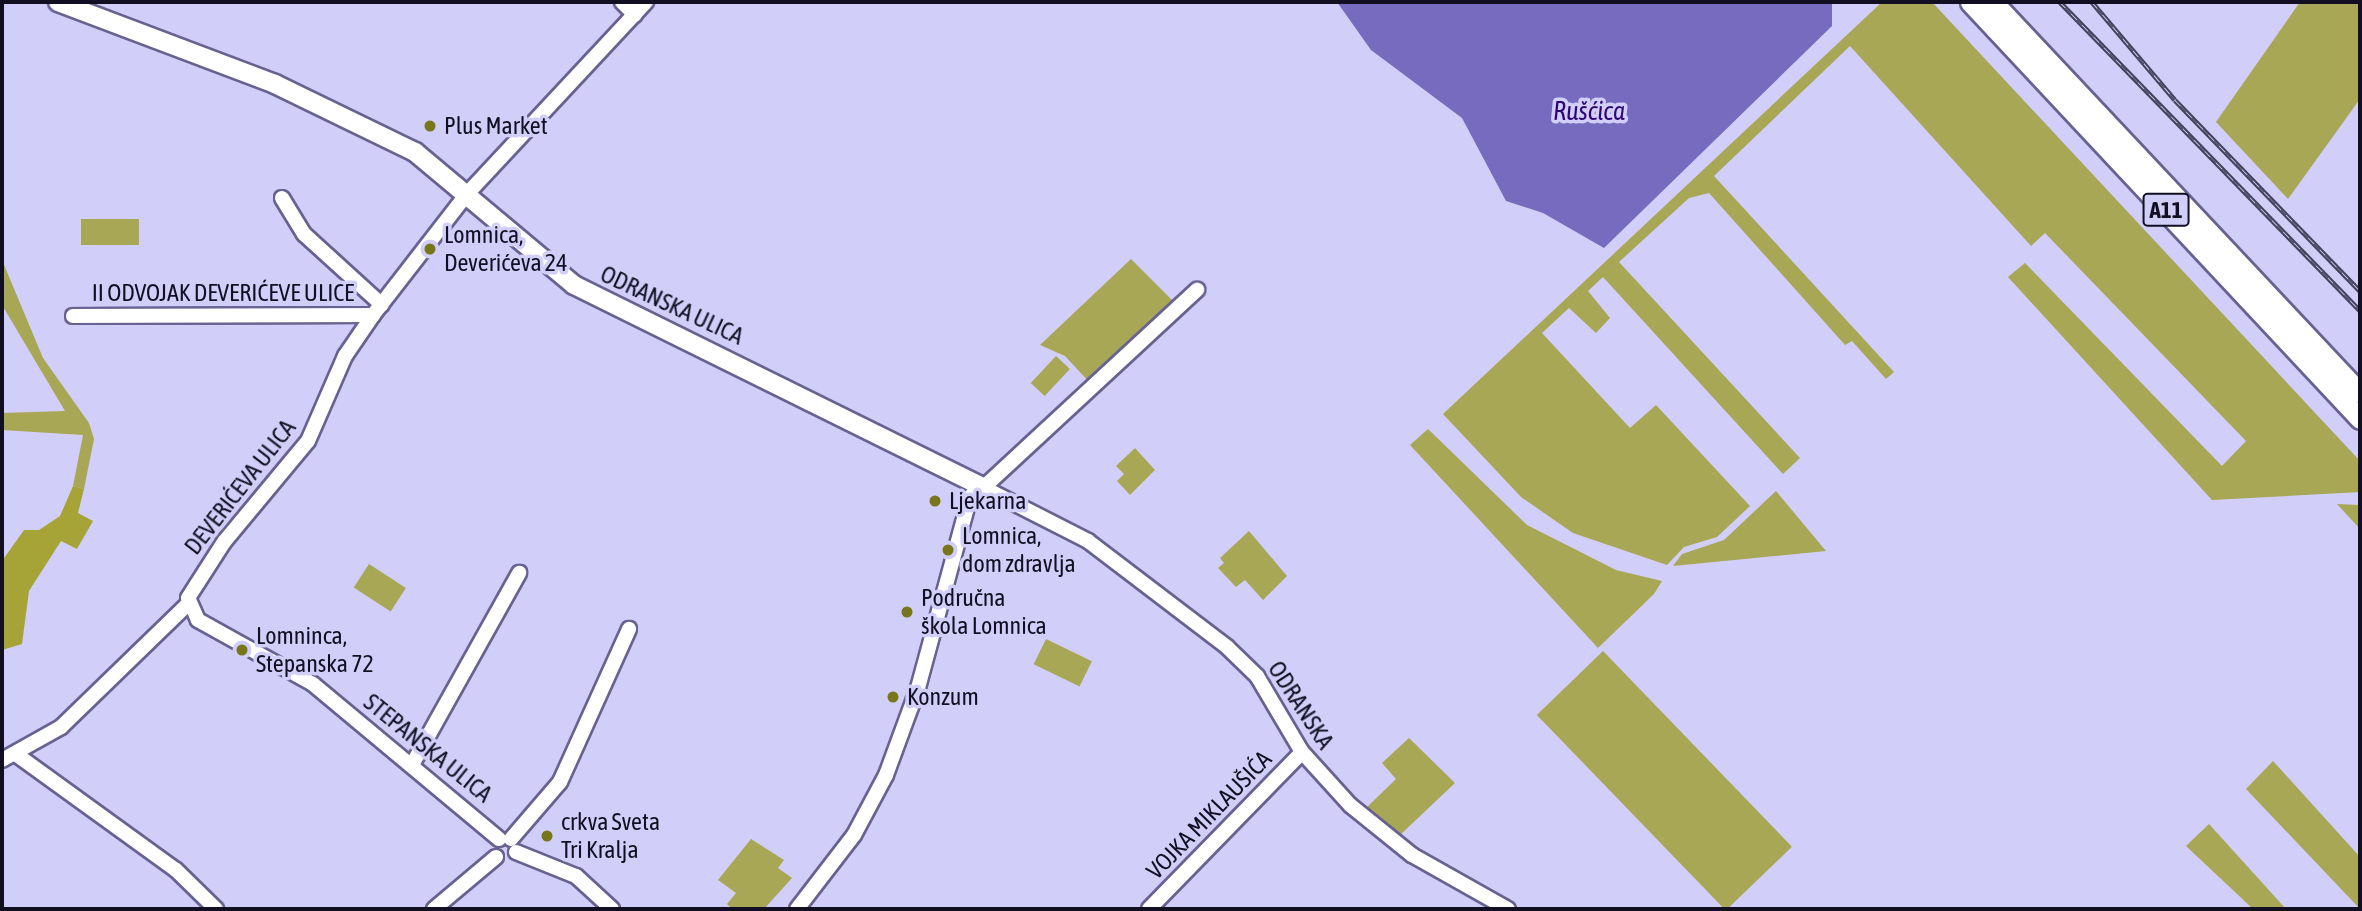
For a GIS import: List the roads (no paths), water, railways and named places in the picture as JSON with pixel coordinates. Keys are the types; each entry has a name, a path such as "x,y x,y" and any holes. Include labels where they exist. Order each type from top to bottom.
{"highway":[{"name":"A11","path":"1970,2 2360,419"},
{"name":"A11","path":"1993,2 2360,394"}],"main road":[{"name":"ODRANSKA ULICA","path":"58,2 321,105 425,158 531,255 587,293 982,487"}],"street":[{"path":"622,2 635,15"},
{"name":"DEVERIĆEVA ULICA","path":"2,760 17,755 61,727 188,604 205,568 308,441 345,356 378,310 466,195 646,2"},
{"path":"282,198 304,234 378,310"},
{"path":"797,909 847,845 886,775 918,688 970,497 1197,290"},
{"name":"II ODVOJAK DEVERIĆEVE ULICE","path":"73,316 378,310"},
{"name":"ODRANSKA","path":"982,487 1088,541 1227,647 1261,682 1302,752 1383,834 1508,909"},
{"path":"413,764 519,573"},
{"name":"STEPANSKA ULICA","path":"188,604 204,624 313,684 509,843 576,876 612,909"},
{"path":"434,909 496,857 560,782 629,629"},
{"name":"VOJKA MIKLAUŠIĆA","path":"1149,909 1302,752"},
{"path":"17,755 176,870 216,909"},
{"path":"496,857 509,860 509,843"}],"water":[{"name":"Rušćica","path":"1337,2 1832,2 1832,26 1604,248 1543,213 1506,201 1462,118 1371,50"}],"railway":[{"path":"2060,2 2360,310"},
{"path":"2092,2 2175,100 2360,291"}],"place":[{"name":"Plus Market","path":"430,126"},
{"name":"Lomnica, Deverićeva 24","path":"430,249"},
{"name":"Ljekarna","path":"935,501"},
{"name":"Lomnica, dom zdravlja","path":"948,550"},
{"name":"Područna škola Lomnica","path":"907,612"},
{"name":"Lomninca, Stepanska 72","path":"242,650"},
{"name":"Konzum","path":"893,697"},
{"name":"crkva Sveta Tri Kralja","path":"547,836"}]}
